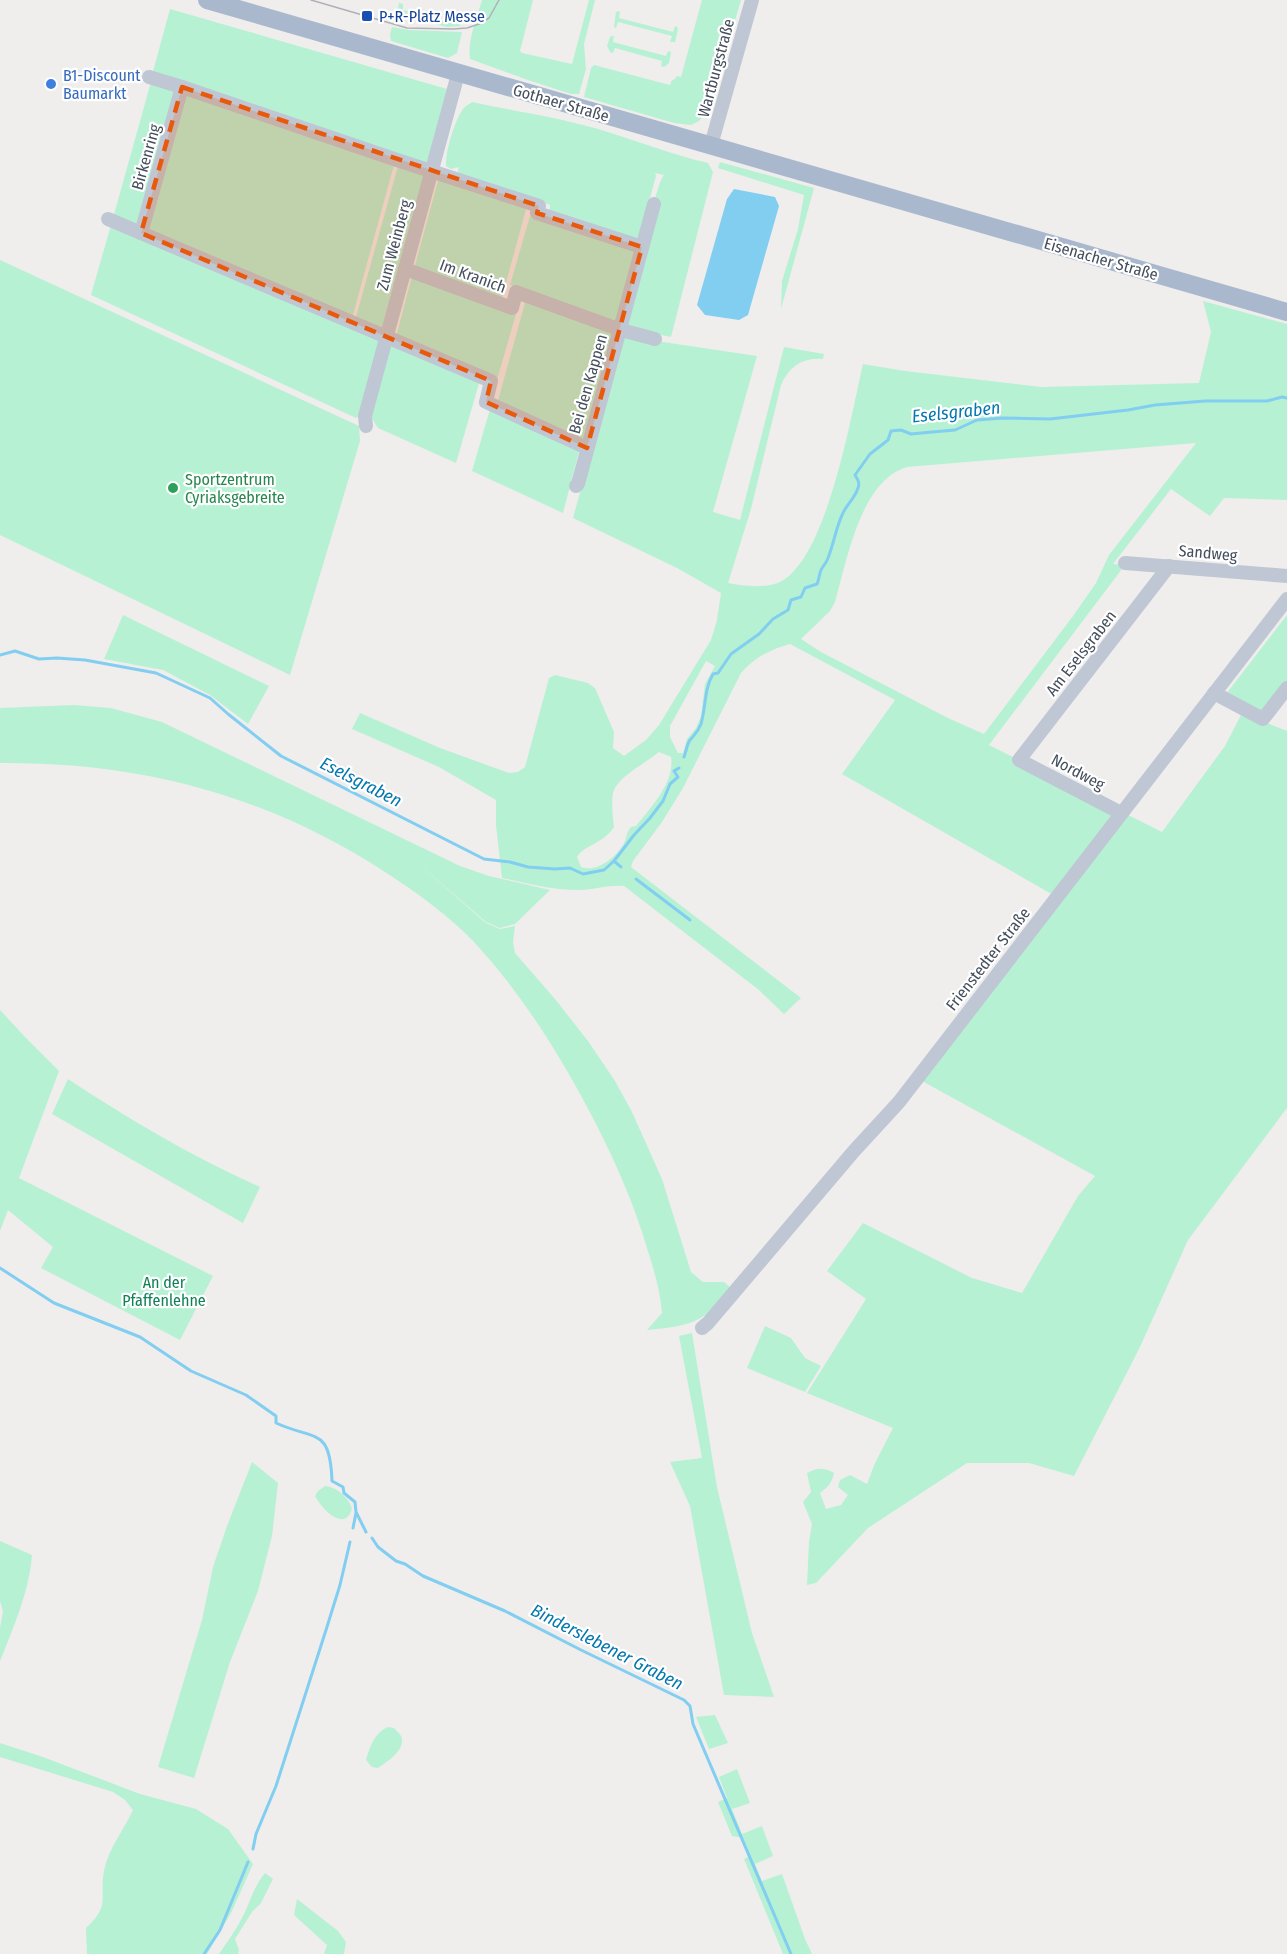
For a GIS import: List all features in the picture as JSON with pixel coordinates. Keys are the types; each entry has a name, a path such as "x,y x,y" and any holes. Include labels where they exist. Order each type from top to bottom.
{"main road":[{"name":"Gothaer Straße","path":"207,0 914,206"},
{"name":"Eisenacher Straße","path":"914,206 1287,312"}],"street":[{"name":"Wartburgstraße","path":"711,145 752,0"},
{"name":"Zum Weinberg","path":"366,426 365,416 458,74"},
{"path":"149,77 539,206 537,213 642,247"},
{"name":"Birkenring","path":"141,233 182,87"},
{"name":"Bei den Kappen","path":"576,486 654,204"},
{"path":"108,219 387,336"},
{"name":"Im Kranich","path":"405,269 512,308 516,292 621,330"},
{"path":"621,330 655,339"},
{"name":"Bei den Kappen","path":"387,336 491,381 486,402 587,448"},
{"name":"Sandweg","path":"1125,563 1287,576"},
{"name":"Am Eselsgraben","path":"1019,760 1169,566"},
{"name":"Frienstedter Straße","path":"702,1328 899,1102 1287,599"},
{"path":"1214,693 1263,719 1287,688"},
{"name":"Nordweg","path":"1019,760 1121,813"}],"highlighted area":[{"path":"182,87 539,206 537,213 642,247 587,448 486,402 491,381 141,233"}],"green space":[{"path":"482,0 533,0 520,51 572,64 589,0 595,0 584,44 586,69 579,94 571,94 470,59 471,37"},
{"path":"702,0 741,0 709,110 699,121 691,125 674,123 584,97 591,68 594,65 670,85 677,76 681,77"},
{"path":"399,3 403,4 403,10 449,23 451,18 461,26 447,27 397,14"},
{"path":"170,9 447,89 426,166 152,75"},
{"path":"619,11 619,18 673,32 675,26 677,27 675,42 670,42 672,36 618,22 616,28 614,27 616,12"},
{"path":"392,27 462,32 457,53 448,58 391,41"},
{"path":"614,36 613,42 666,56 668,51 671,52 669,63 664,67 661,66 662,61 615,48 613,53 610,52 607,46"},
{"path":"151,82 175,89 139,227 113,218"},
{"path":"189,94 394,165 353,315 350,317 147,229 184,97"},
{"path":"472,102 583,125 708,163 713,172 671,337 627,328 649,222 664,175 655,173 638,242 549,213 550,205 457,175 459,167 451,169 446,166 449,145 457,119 465,107"},
{"path":"720,162 814,188 781,309 782,281 798,229 804,195 718,168"},
{"path":"398,166 424,174 382,327 379,329 356,317"},
{"path":"439,177 527,206 501,301 414,269"},
{"path":"530,216 635,251 616,320 612,322 510,285"},
{"path":"111,225 380,337 359,416 356,418 91,295"},
{"name":"Sportzentrum Cyriaksgebreite","path":"0,260 359,426 360,441 290,675 0,535"},
{"path":"412,276 516,314 497,380 396,337"},
{"path":"526,299 613,333 584,439 497,404"},
{"path":"1203,301 1287,324 1287,500 1224,498 1210,516 1171,489 1113,564 1125,565 989,745 1162,832 1225,746 1242,713 1287,731 1287,1108 1188,1240 1140,1347 1074,1476 1029,1463 967,1463 868,1528 816,1583 807,1585 812,1524 803,1502 811,1492 807,1473 820,1469 834,1473 832,1480 820,1493 826,1509 841,1505 848,1495 838,1487 840,1480 850,1475 867,1484 893,1428 807,1393 866,1299 827,1271 863,1223 972,1278 1022,1293 1078,1196 1095,1176 922,1081 1062,900 842,774 895,700 790,644 763,655 741,673 683,788 631,867 801,998 784,1014 759,990 624,886 572,890 502,878 496,825 496,800 439,767 352,729 360,713 440,748 509,773 518,772 525,767 549,678 555,675 588,683 595,688 614,732 613,748 624,756 646,740 659,725 711,640 721,593 677,568 573,518 623,336 757,356 713,512 740,520 784,347 824,354 823,359 803,361 798,364 788,373 781,385 751,509 728,583 755,586 776,584 782,581 798,566 812,543 825,514 835,481 863,364 1041,387 1199,383 1211,332","holes":["1196,443 1109,555 1096,583 1073,616 984,734 948,718 821,652 801,639 830,611 835,602 851,545 867,505 878,488 891,475 907,467","706,661 715,666 705,684 701,716 696,728 687,739 683,753 678,753 670,737 670,726","659,752 671,757 666,785 636,826 629,829 620,850 599,866 581,867 577,857 580,853 604,837 614,827 613,793 626,776"]},
{"path":"391,343 480,380 456,463 378,428 371,417"},
{"path":"490,409 580,448 563,513 472,471"},
{"path":"123,615 269,686 248,724 210,695 163,670 104,659"},
{"path":"1287,615 1287,681 1262,714 1226,694"},
{"path":"74,705 111,708 162,722 460,866 489,876 550,890 515,924 500,928 486,922 414,860 486,923 500,929 515,926 513,942 515,953 588,1041 615,1081 632,1112 662,1179 691,1272 703,1282 724,1282 732,1289 713,1309 695,1321 674,1327 647,1330 662,1313 658,1288 636,1216 610,1153 582,1098 525,1005 492,962 443,913 385,872 340,845 295,822 248,803 201,788 103,769 52,764 0,763 0,708"},
{"name":"An der Pfaffenlehne","path":"0,1010 59,1071 19,1178 213,1276 180,1340 41,1268 53,1247 8,1210 0,1231"},
{"path":"68,1079 162,1137 260,1187 243,1223 52,1114"},
{"path":"765,1326 791,1338 805,1358 821,1366 805,1392 747,1368"},
{"path":"692,1333 717,1487 752,1633 774,1697 724,1695 690,1506 670,1462 702,1458 679,1336"},
{"path":"252,1462 278,1483 272,1536 258,1591 230,1662 194,1778 158,1767 202,1620 213,1567"},
{"path":"325,1486 338,1491 350,1505 352,1509 344,1519 333,1516 315,1496"},
{"path":"0,1541 32,1555 24,1596 0,1661 0,1627 3,1612 0,1601"},
{"path":"715,1715 728,1743 709,1749 696,1717"},
{"path":"388,1727 394,1728 400,1735 401,1746 395,1755 378,1768 372,1767 366,1760 371,1745 379,1733"},
{"path":"0,1743 140,1794 196,1809 228,1829 253,1864 231,1913 207,1954 87,1954 86,1928 99,1913 101,1907 106,1863 133,1810 125,1800 113,1792 0,1757"},
{"path":"737,1769 750,1803 732,1809 742,1834 762,1826 773,1856 755,1864 762,1881 782,1874 812,1954 783,1954 744,1859 750,1856 743,1838 732,1836 718,1802 727,1798 719,1777"},
{"path":"265,1873 273,1879 261,1903 252,1912 235,1939 238,1954 219,1954 239,1923"},
{"path":"297,1899 338,1931 346,1942 344,1954 324,1954 327,1945 294,1915"}],"water":[{"path":"734,189 775,197 779,206 748,315 739,320 705,315 697,305 727,199"}],"waterway":[{"name":"Eselsgraben","path":"684,757 689,742 701,724 708,686 713,674 718,673 731,654 759,634 773,619 788,610 791,600 801,597 805,588 817,584 841,518 858,488 855,475 870,454 888,440 891,431 901,430 911,434 955,430 977,420 1050,419 1155,405 1205,401 1267,401 1287,398"},
{"name":"Eselsgraben","path":"0,655 15,651 39,659 85,660 156,673 210,698 281,756 484,859 528,867 570,868 583,874 604,870 663,801 670,784 678,777 674,771 679,768"},
{"path":"614,861 621,867"},
{"path":"636,879 690,920"},
{"name":"Binderslebener Graben","path":"0,1268 54,1303 140,1337 191,1371 246,1395 276,1416 276,1423 318,1438 328,1452 332,1481 343,1487 344,1493 355,1502 356,1512 366,1532"},
{"path":"353,1528 356,1513"},
{"name":"Binderslebener Graben","path":"372,1538 378,1547 396,1561 423,1576 505,1611 684,1700 690,1706 693,1724 791,1954"},
{"path":"253,1849 256,1834 276,1786 326,1630 350,1542"},
{"path":"204,1954 220,1930 248,1862"}],"tram line":[{"path":"311,0 407,28 453,29 467,28 489,18 499,0"}],"place":[{"name":"P+R-Platz Messe","path":"367,16"},
{"name":"B1-Discount Baumarkt","path":"51,84"},
{"name":"Sportzentrum Cyriaksgebreite","path":"173,488"}]}
